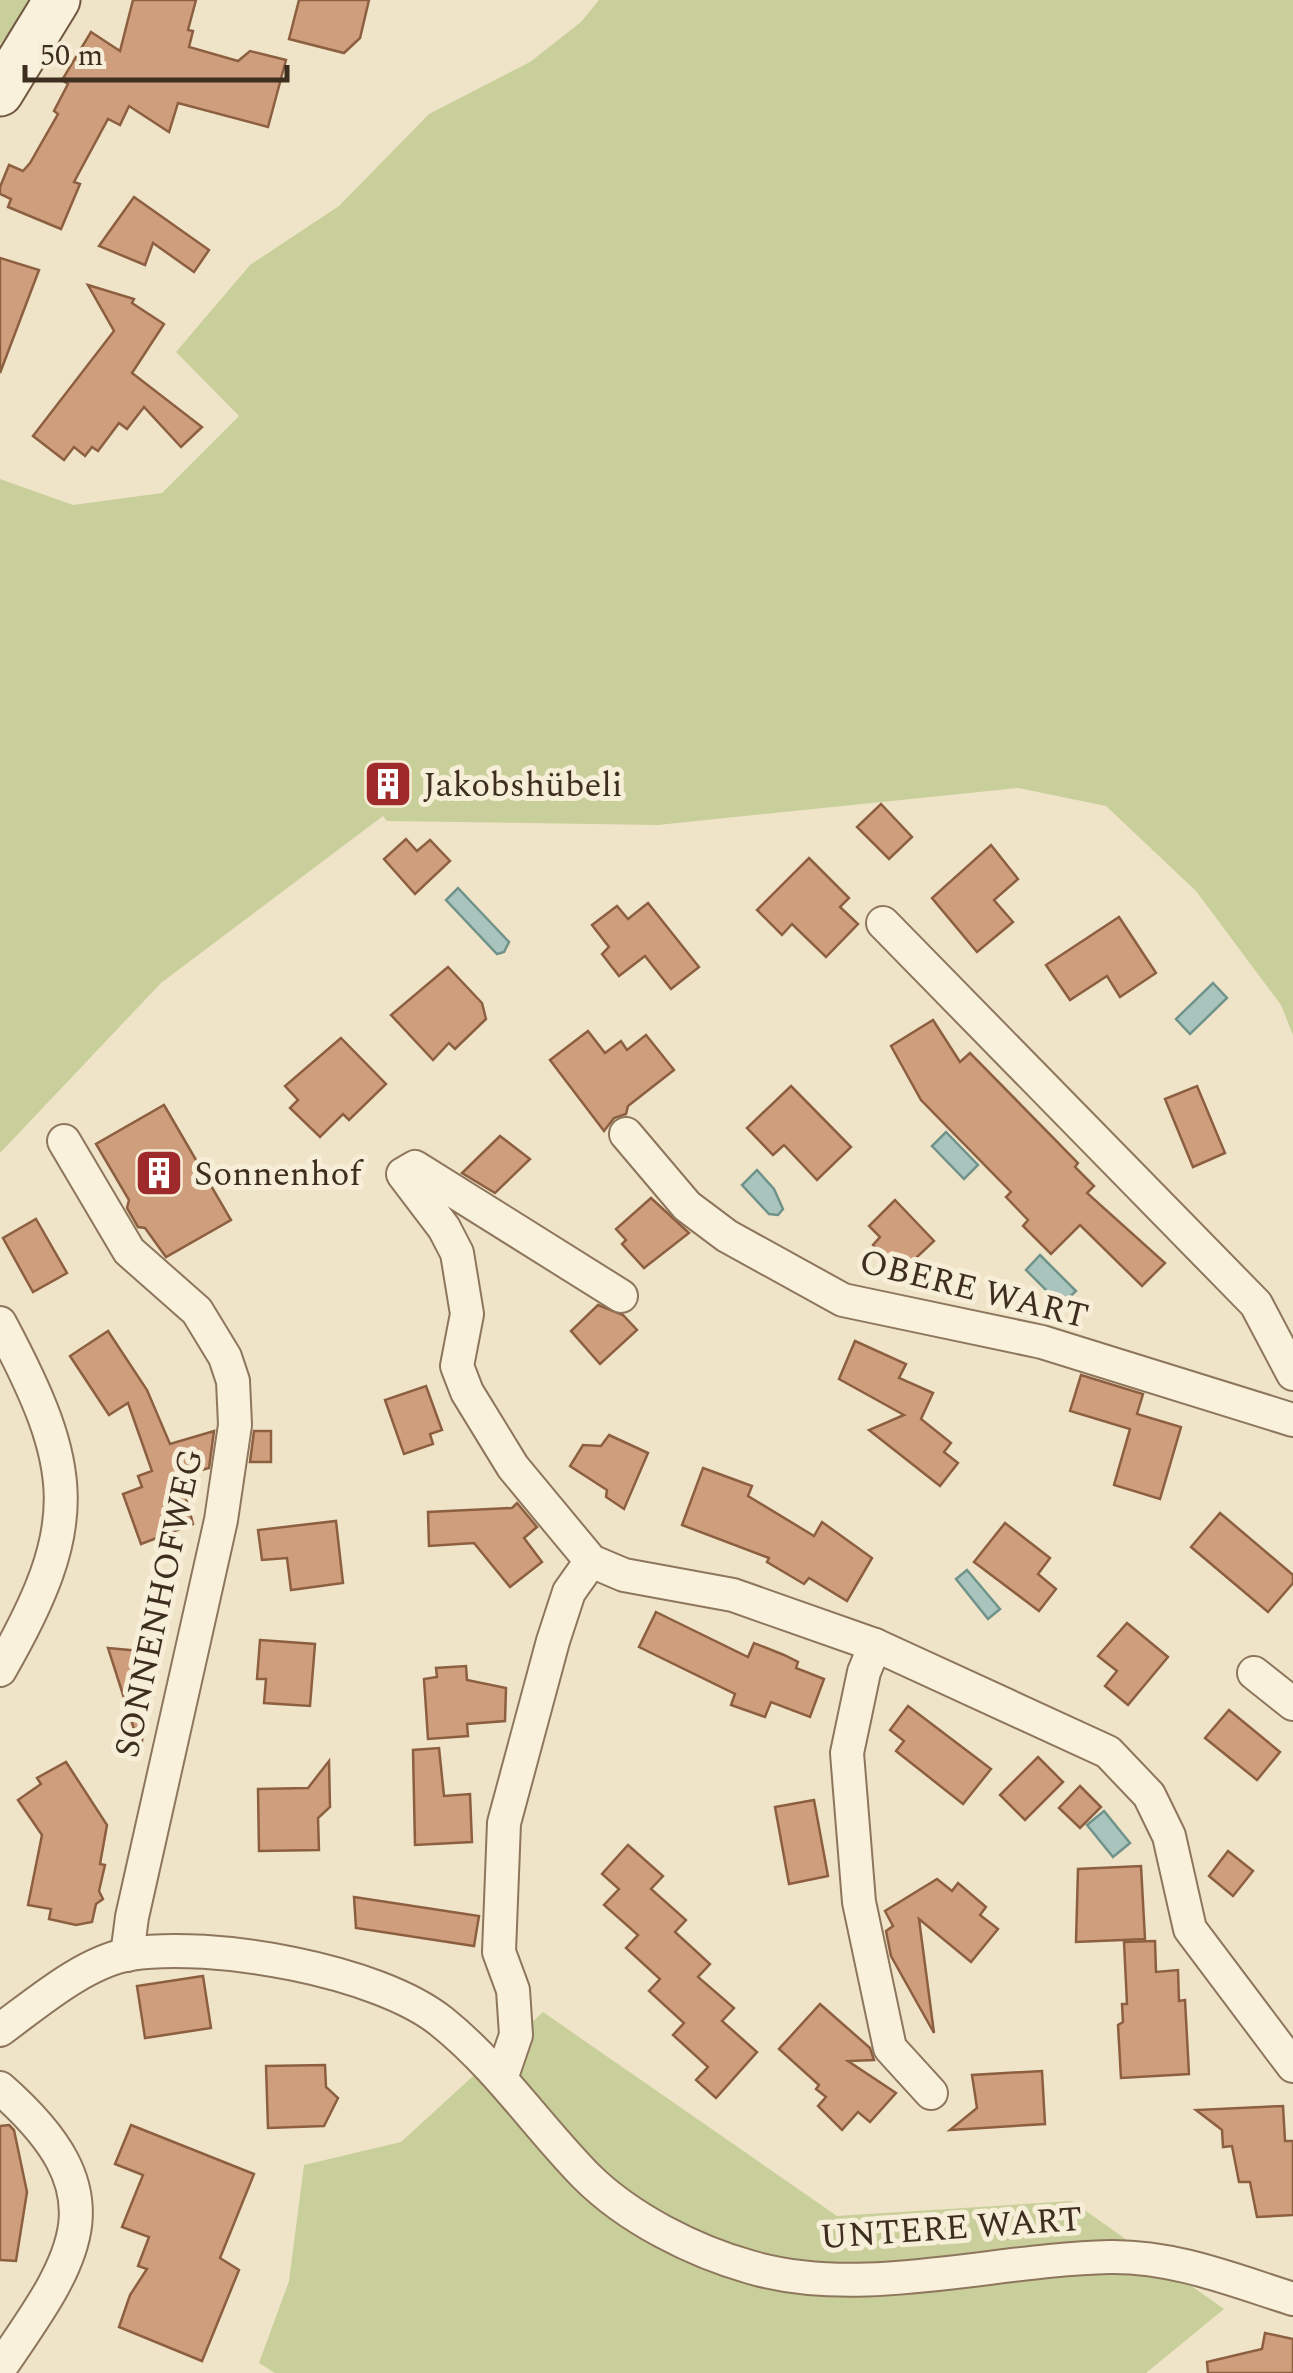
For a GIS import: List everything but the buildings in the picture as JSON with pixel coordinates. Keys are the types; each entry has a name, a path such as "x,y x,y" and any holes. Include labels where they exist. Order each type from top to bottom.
{"main road":[{"path":"0,94 57,0"}],"street":[{"path":"883,923 1256,1304 1293,1374"},
{"name":"OBERE WART","path":"626,1134 686,1206 727,1236 844,1300 1042,1342 1293,1420"},
{"name":"SONNENHOFWEG","path":"64,1141 129,1251 197,1312 225,1357 233,1381 234,1425 220,1520 127,1954"},
{"path":"622,1296 414,1167 402,1174 444,1228 456,1253 468,1314 456,1366 468,1392 513,1467 591,1561 624,1575 733,1595 875,1645 1058,1725 1108,1752 1149,1795 1169,1836 1190,1929 1293,2066"},
{"path":"0,1322 42,1407 61,1466 62,1503 44,1586 0,1670"},
{"path":"502,2076 516,2035 514,1990 499,1952 504,1824 553,1640 569,1592 591,1561"},
{"path":"875,1645 864,1672 848,1754 859,1902 890,2048 931,2093"},
{"path":"1254,1672 1293,1704"},
{"name":"UNTERE WART","path":"0,2030 60,1987 127,1954 207,1951 284,1962 391,1992 439,2019 502,2076 588,2178 662,2231 750,2268 819,2279 1112,2257 1173,2262 1293,2299"},
{"path":"0,2088 56,2149 70,2178 76,2209 60,2280 0,2368"}],"green space":[{"path":"0,0 35,0 0,44"},
{"path":"599,0 1293,0 1293,1035 1281,1005 1196,891 1106,806 1018,788 658,825 387,821 383,816 161,983 0,1153 0,479 73,505 162,493 239,416 176,352 250,265 339,206 429,114 530,62 581,22"},
{"path":"543,2012 837,2216 1072,2201 1224,2309 1146,2373 275,2373 259,2363 289,2281 304,2165 401,2142"}],"water":[{"path":"458,888 509,942 504,952 497,954 446,900"},
{"path":"1213,983 1227,998 1190,1034 1176,1019"},
{"path":"946,1132 978,1165 964,1179 932,1146"},
{"path":"757,1170 774,1189 783,1209 778,1215 769,1214 742,1185"},
{"path":"1040,1255 1076,1291 1061,1305 1026,1270"},
{"path":"967,1570 1000,1609 988,1619 956,1579"},
{"path":"1104,1811 1130,1843 1113,1857 1087,1825"}],"place":[{"name":"Jakobshübeli","path":"388,784"},
{"name":"Sonnenhof","path":"159,1173"}]}
